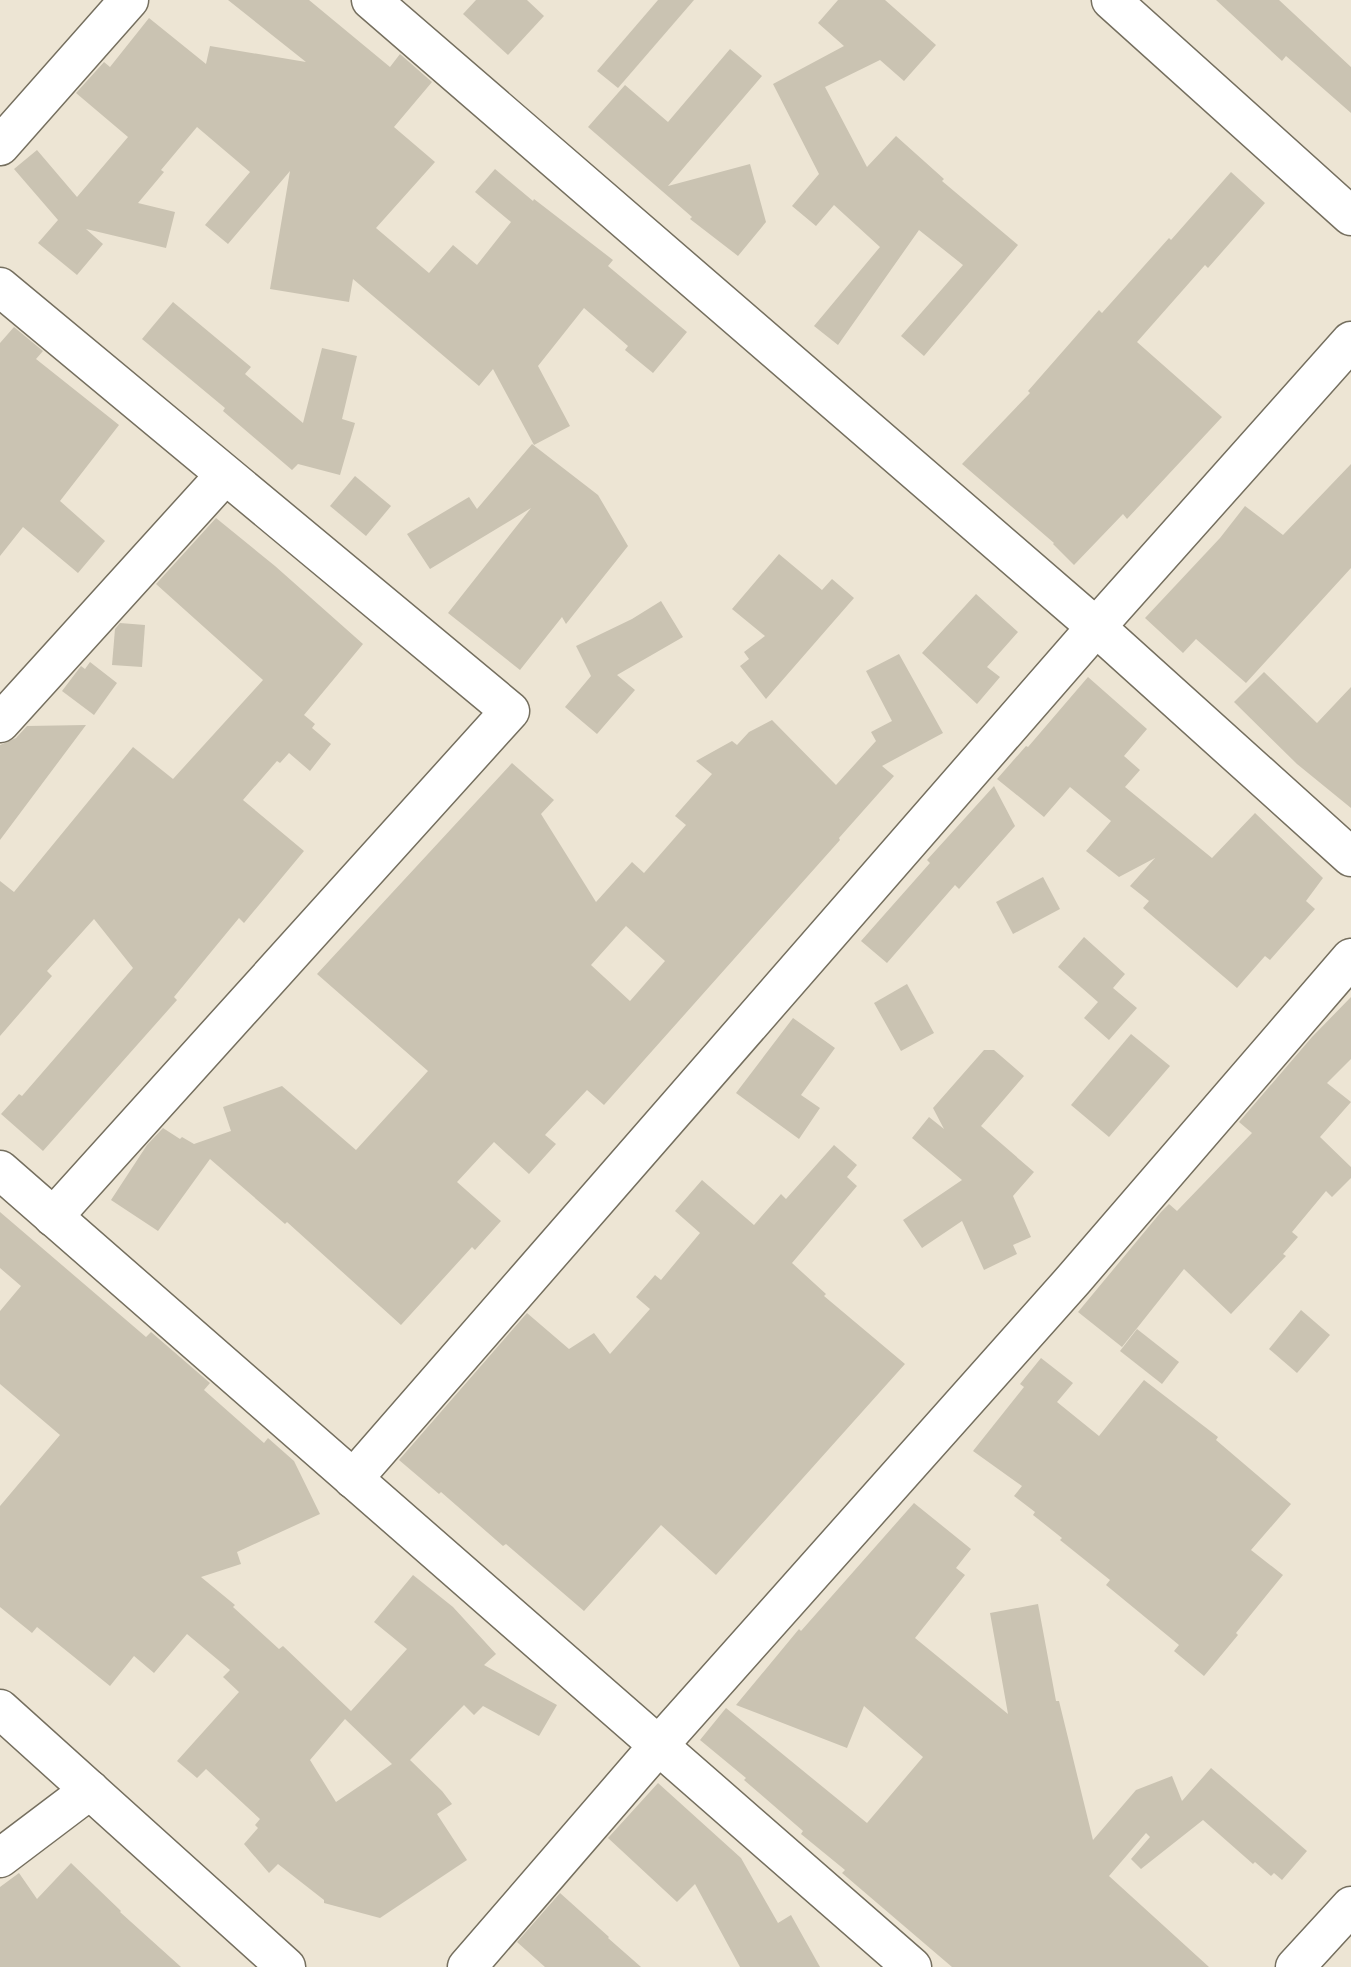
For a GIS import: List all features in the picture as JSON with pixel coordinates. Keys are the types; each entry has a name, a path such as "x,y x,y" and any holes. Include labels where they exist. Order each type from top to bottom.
{"street":[{"path":"0,146 129,0"},
{"path":"371,0 1096,627 1351,857"},
{"path":"1111,0 1351,216"},
{"path":"0,287 510,711 54,1217"},
{"path":"353,1479 1096,627 1351,341"},
{"path":"0,723 225,475"},
{"path":"467,1967 658,1745 1074,1279 1351,958"},
{"path":"0,1170 912,1967"},
{"path":"0,1709 286,1967"},
{"path":"0,1858 90,1790"},
{"path":"1295,1967 1351,1906"}],"building":[{"path":"228,0 309,0 390,67 400,54 432,82 394,127 435,162 376,228 429,273 453,245 477,265 511,222 475,192 495,169 533,201 534,199 613,260 608,266 687,332 653,373 625,350 628,346 584,308 538,366 570,426 534,445 493,369 479,386 353,279 349,302 270,289 290,171 228,244 205,225 250,172 197,127 138,203 175,212 166,248 86,229 103,244 77,275 38,243 58,220 14,169 37,150 77,197 128,137 76,93 104,62 110,67 149,18 206,64 210,46 306,62"},
{"path":"476,0 527,0 544,16 508,55 463,14"},
{"path":"658,0 694,0 618,88 597,71"},
{"path":"838,0 885,0 936,45 904,81 880,60 825,87 867,167 896,136 944,179 942,181 1018,245 924,356 901,336 963,265 919,230 838,345 814,326 880,247 834,205 816,226 792,206 819,174 773,84 844,46 818,23"},
{"path":"1216,0 1279,0 1351,67 1351,113 1286,56 1282,61"},
{"path":"730,49 762,76 668,186 750,164 766,222 738,256 690,219 692,217 588,127 625,85 668,122"},
{"path":"1231,172 1265,203 1208,268 1205,265 1137,342 1222,417 1127,519 1123,514 1074,565 1054,543 962,464 1030,393 1028,391 1099,310 1102,313"},
{"path":"173,302 251,367 245,374 303,423 322,348 357,356 342,419 355,423 340,475 298,464 292,470 223,411 225,408 142,339"},
{"path":"14,327 43,351 36,359 119,425 60,501 105,541 78,573 23,527 0,556 0,343"},
{"path":"532,444 598,495 628,546 566,624 562,617 520,670 448,613 531,508 430,569 407,534 469,497 477,509"},
{"path":"1351,464 1351,568 1246,683 1196,639 1183,653 1145,618 1220,538 1245,506 1283,535"},
{"path":"355,476 391,506 366,536 330,506"},
{"path":"216,518 363,644 304,715 315,724 312,728 331,744 310,771 289,753 280,763 277,761 243,800 304,851 244,923 239,918 174,997 177,1000 43,1151 1,1114 19,1094 22,1096 133,968 94,919 47,971 52,976 0,1036 0,881 14,892 133,747 173,779 263,680 156,584"},
{"path":"779,554 822,590 832,579 854,598 766,699 740,666 749,659 744,652 765,636 732,609"},
{"path":"976,594 1018,632 987,667 1000,677 977,704 922,653"},
{"path":"661,601 683,637 617,675 635,690 597,734 565,707 591,676 576,646 632,619"},
{"path":"120,623 145,625 142,667 112,665 115,629"},
{"path":"899,654 943,733 882,766 894,776 604,1105 587,1090 545,1135 556,1144 529,1174 494,1142 457,1182 501,1221 475,1250 472,1247 401,1325 287,1222 285,1224 210,1159 158,1231 111,1200 147,1145 163,1128 194,1144 231,1131 223,1107 282,1086 356,1150 428,1071 317,974 512,763 554,800 541,814 596,902 632,862 644,873 686,825 675,816 712,774 696,761 732,741 737,745 749,732 772,720 836,785 876,741 871,732 892,721 866,671","holes":["626,926 665,961 630,1001 591,965"]},
{"path":"90,662 117,683 94,715 62,691 81,666 85,669"},
{"path":"1264,672 1317,723 1351,687 1351,808 1297,764 1234,702"},
{"path":"1088,677 1147,729 1124,756 1140,770 1125,787 1212,858 1255,813 1323,878 1306,901 1315,909 1270,960 1265,956 1237,988 1143,908 1149,901 1130,886 1155,858 1119,877 1086,851 1111,821 1070,787 1044,817 997,779"},
{"path":"86,725 0,840 0,745 16,738 27,726"},
{"path":"994,786 1015,826 959,889 955,885 887,963 861,941 930,863 927,860"},
{"path":"1043,877 1060,909 1013,934 996,902"},
{"path":"1084,937 1125,974 1113,988 1137,1008 1109,1040 1084,1018 1098,1002 1058,967"},
{"path":"907,984 934,1033 901,1051 874,1003"},
{"path":"1351,997 1351,1059 1327,1083 1351,1102 1320,1137 1351,1167 1351,1178 1332,1197 1326,1191 1292,1232 1298,1237 1283,1254 1286,1256 1231,1314 1184,1269 1122,1347 1078,1312 1161,1212 1169,1204 1177,1211 1252,1133 1239,1122 1312,1037"},
{"path":"793,1018 835,1048 801,1095 820,1108 799,1139 736,1093"},
{"path":"1131,1034 1170,1066 1109,1137 1071,1105"},
{"path":"984,1050 994,1050 1024,1076 981,1126 1034,1172 1013,1196 1031,1237 1013,1245 1017,1254 984,1270 962,1221 922,1248 903,1220 962,1180 912,1138 929,1117 944,1129 933,1108"},
{"path":"834,1145 857,1165 847,1177 857,1186 792,1263 826,1294 824,1296 905,1364 716,1575 661,1525 584,1611 506,1544 503,1546 441,1492 439,1494 399,1460 527,1313 569,1349 594,1333 610,1354 650,1309 636,1297 655,1275 661,1280 700,1233 675,1211 702,1180 754,1225 781,1194 786,1199"},
{"path":"0,1212 146,1337 151,1332 210,1383 204,1390 264,1443 268,1438 294,1461 320,1514 237,1552 241,1564 201,1577 235,1605 233,1607 279,1649 283,1646 351,1711 407,1649 374,1622 413,1575 453,1607 496,1654 484,1665 557,1705 539,1736 483,1706 474,1715 464,1705 410,1760 452,1804 437,1814 467,1860 380,1918 324,1903 324,1900 278,1864 269,1873 244,1844 258,1828 255,1825 260,1819 206,1769 197,1778 177,1761 239,1692 223,1677 230,1670 187,1634 154,1673 134,1656 110,1686 37,1627 32,1633 0,1607 0,1506 60,1435 0,1384 0,1311 21,1286 0,1268","holes":["345,1719 392,1764 336,1802 310,1760"]},
{"path":"1301,1310 1330,1335 1297,1373 1269,1349"},
{"path":"1137,1329 1179,1362 1162,1384 1120,1351"},
{"path":"1041,1358 1073,1383 1057,1402 1099,1436 1144,1380 1218,1437 1216,1440 1291,1504 1251,1550 1283,1575 1204,1676 1174,1651 1179,1645 1106,1585 1110,1580 1060,1540 1062,1538 1033,1515 1035,1512 1014,1496 1022,1486 973,1451 1024,1387 1020,1384"},
{"path":"914,1503 971,1549 956,1568 965,1575 915,1638 1008,1714 990,1613 1038,1604 1056,1701 1059,1701 1093,1840 1136,1790 1172,1776 1182,1801 1211,1768 1307,1851 1282,1880 1274,1873 1271,1876 1255,1862 1253,1864 1203,1820 1141,1869 1131,1859 1150,1837 1146,1833 1109,1876 1209,1967 952,1967 842,1873 845,1870 801,1834 803,1831 700,1740 726,1708 867,1823 923,1757 864,1706 847,1748 736,1705 799,1629 801,1631"},
{"path":"658,1783 741,1858 778,1923 791,1915 820,1967 740,1967 695,1884 677,1902 608,1838"},
{"path":"71,1863 181,1967 0,1967 0,1887 19,1873 37,1899"},
{"path":"560,1893 641,1967 545,1967 517,1942"}]}
